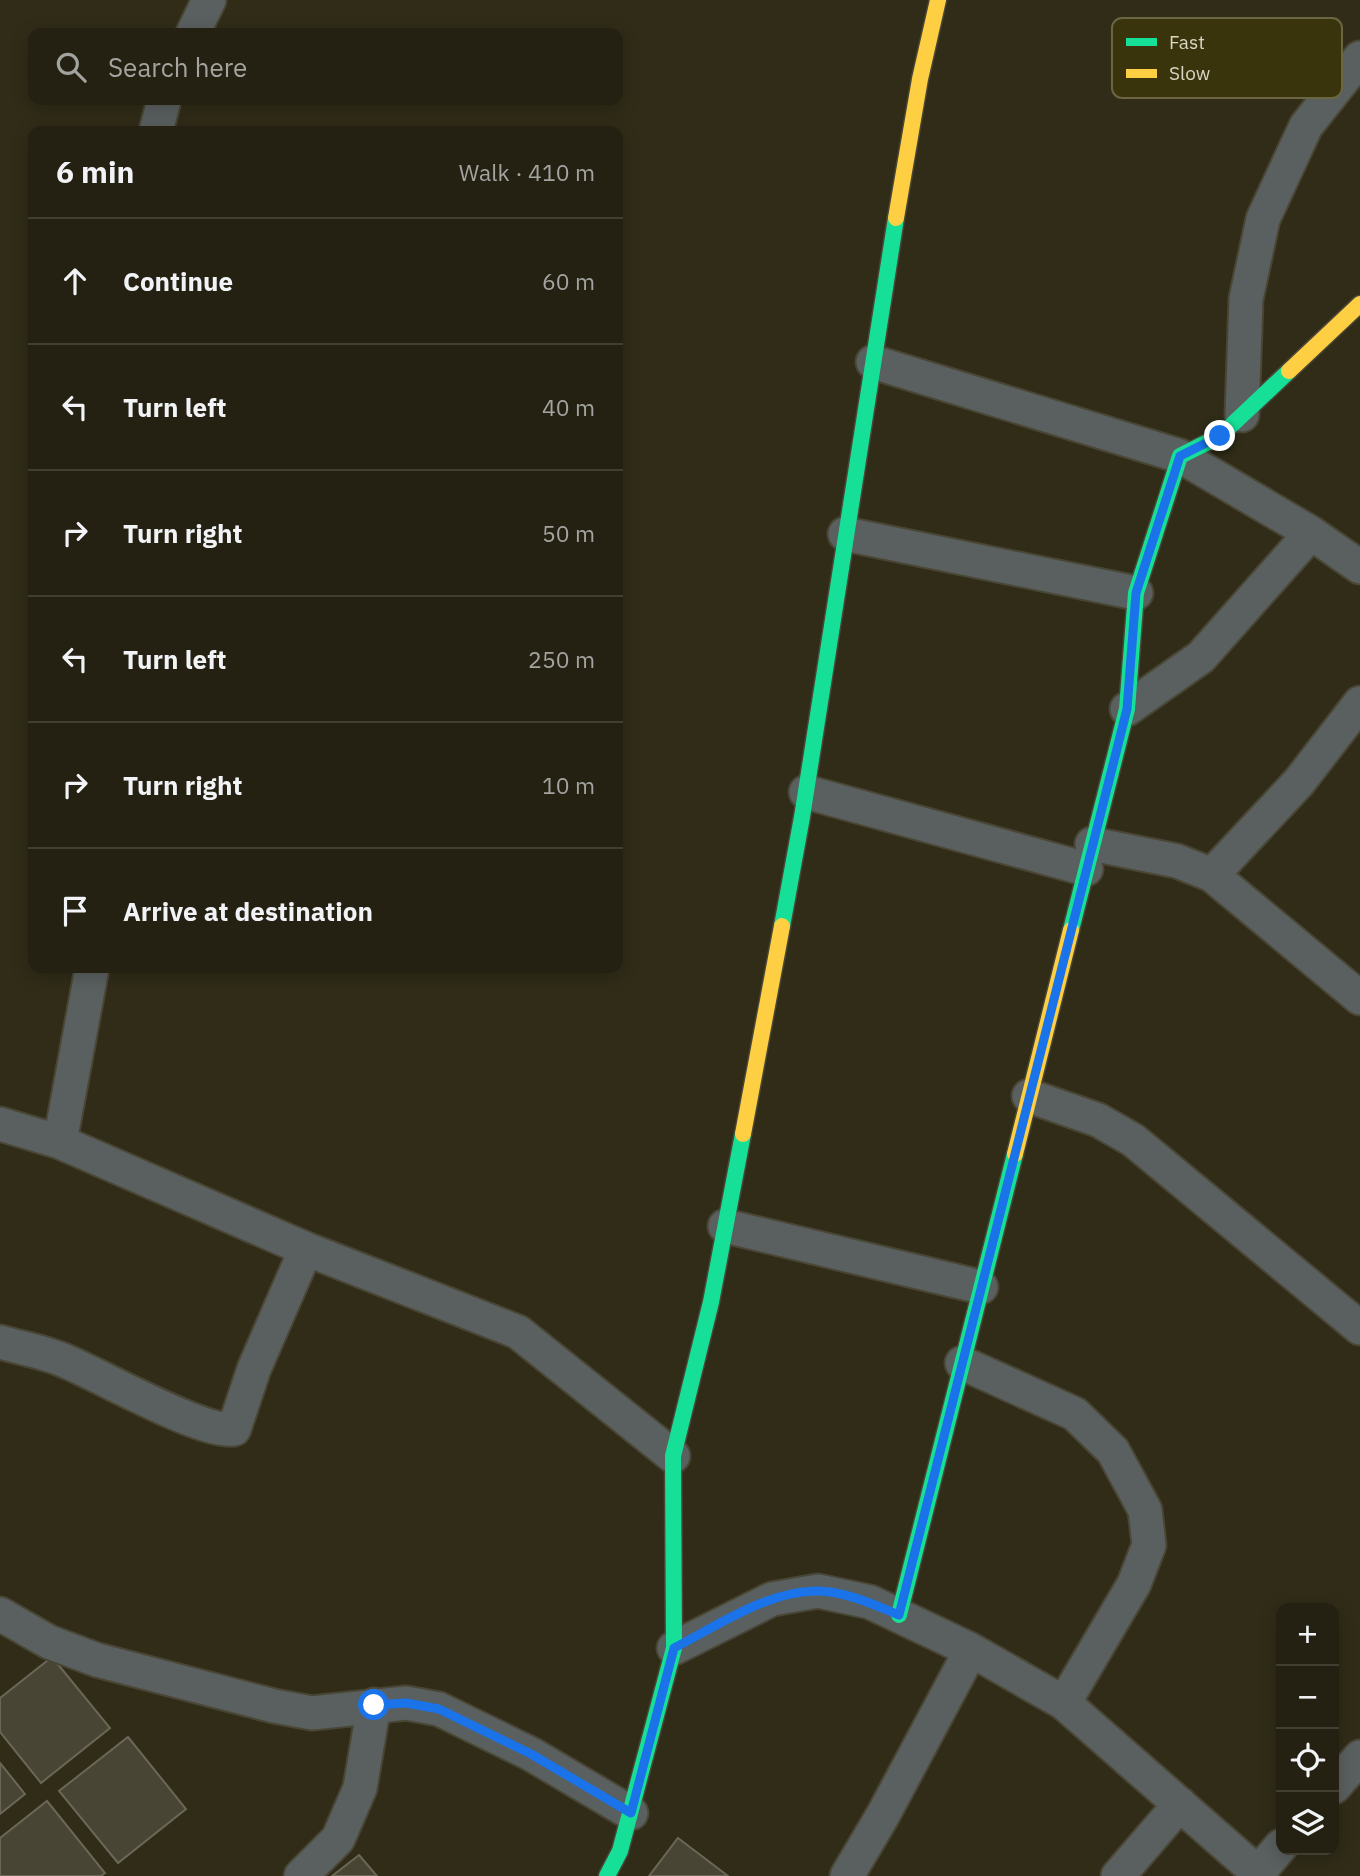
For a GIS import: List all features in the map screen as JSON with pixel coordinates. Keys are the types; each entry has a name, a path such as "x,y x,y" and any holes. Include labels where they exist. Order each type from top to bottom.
{"street":[{"path":"195,28 209,0"},
{"path":"607,1876 620,1851 674,1648 673,1456 711,1302 806,792 845,534 920,79 938,0"},
{"path":"1342,81 1360,58"},
{"path":"1241,415 1246,299 1263,219 1306,126 1328,98"},
{"path":"157,126 163,105"},
{"path":"899,1615 1127,709 1136,593 1180,456 1220,436 1360,304"},
{"path":"873,362 1180,456 1311,533 1360,567"},
{"path":"1127,709 1202,657 1311,533"},
{"path":"845,534 1136,593"},
{"path":"1212,875 1299,782 1360,703"},
{"path":"806,792 1089,856 1177,860 1212,875 1360,998"},
{"path":"60,1142 91,973"},
{"path":"1029,1096 1098,1120 1133,1140 1360,1328"},
{"path":"0,1124 60,1142 306,1249 518,1332 673,1456"},
{"path":"725,1226 981,1287"},
{"path":"0,1342 61,1359 223,1431 234,1429 254,1369 306,1249"},
{"path":"962,1363 1075,1414 1113,1451 1145,1510 1149,1545 1134,1584 1064,1703"},
{"path":"674,1648 772,1599 818,1591 870,1602 971,1650 1064,1703 1260,1874 1276,1853"},
{"path":"0,1614 49,1642 97,1660 274,1706 312,1713 347,1712 374,1705 406,1703 439,1709 531,1754 631,1813"},
{"path":"847,1876 883,1815 971,1650"},
{"path":"301,1876 338,1839 360,1788 374,1705"},
{"path":"1339,1781 1360,1757"},
{"path":"1118,1876 1180,1804"}],"building":[{"path":"52,1657 110,1728 41,1783 0,1732 0,1698"},
{"path":"128,1737 186,1809 118,1863 59,1791"},
{"path":"0,1763 25,1794 0,1814"},
{"path":"47,1801 105,1873 101,1876 0,1876 0,1838"},
{"path":"678,1838 728,1876 649,1876"},
{"path":"359,1855 377,1876 332,1876"}],"traffic: fast":[{"path":"782,926 802,817 896,218"},
{"path":"1071,930 1127,709 1136,593 1180,456 1220,436 1289,371"},
{"path":"607,1876 620,1851 674,1648 673,1456 711,1302 743,1134"},
{"path":"899,1615 1015,1154"}],"traffic: slow":[{"path":"896,218 920,79 938,0"},
{"path":"1289,371 1360,304"},
{"path":"743,1134 782,926"},
{"path":"1015,1154 1071,930"}],"route":[{"path":"374,1705 406,1703 439,1709 531,1754 631,1813 674,1648 772,1599 818,1591 870,1602 899,1615 1055,986 1127,709 1136,593 1180,456 1220,436"}]}
